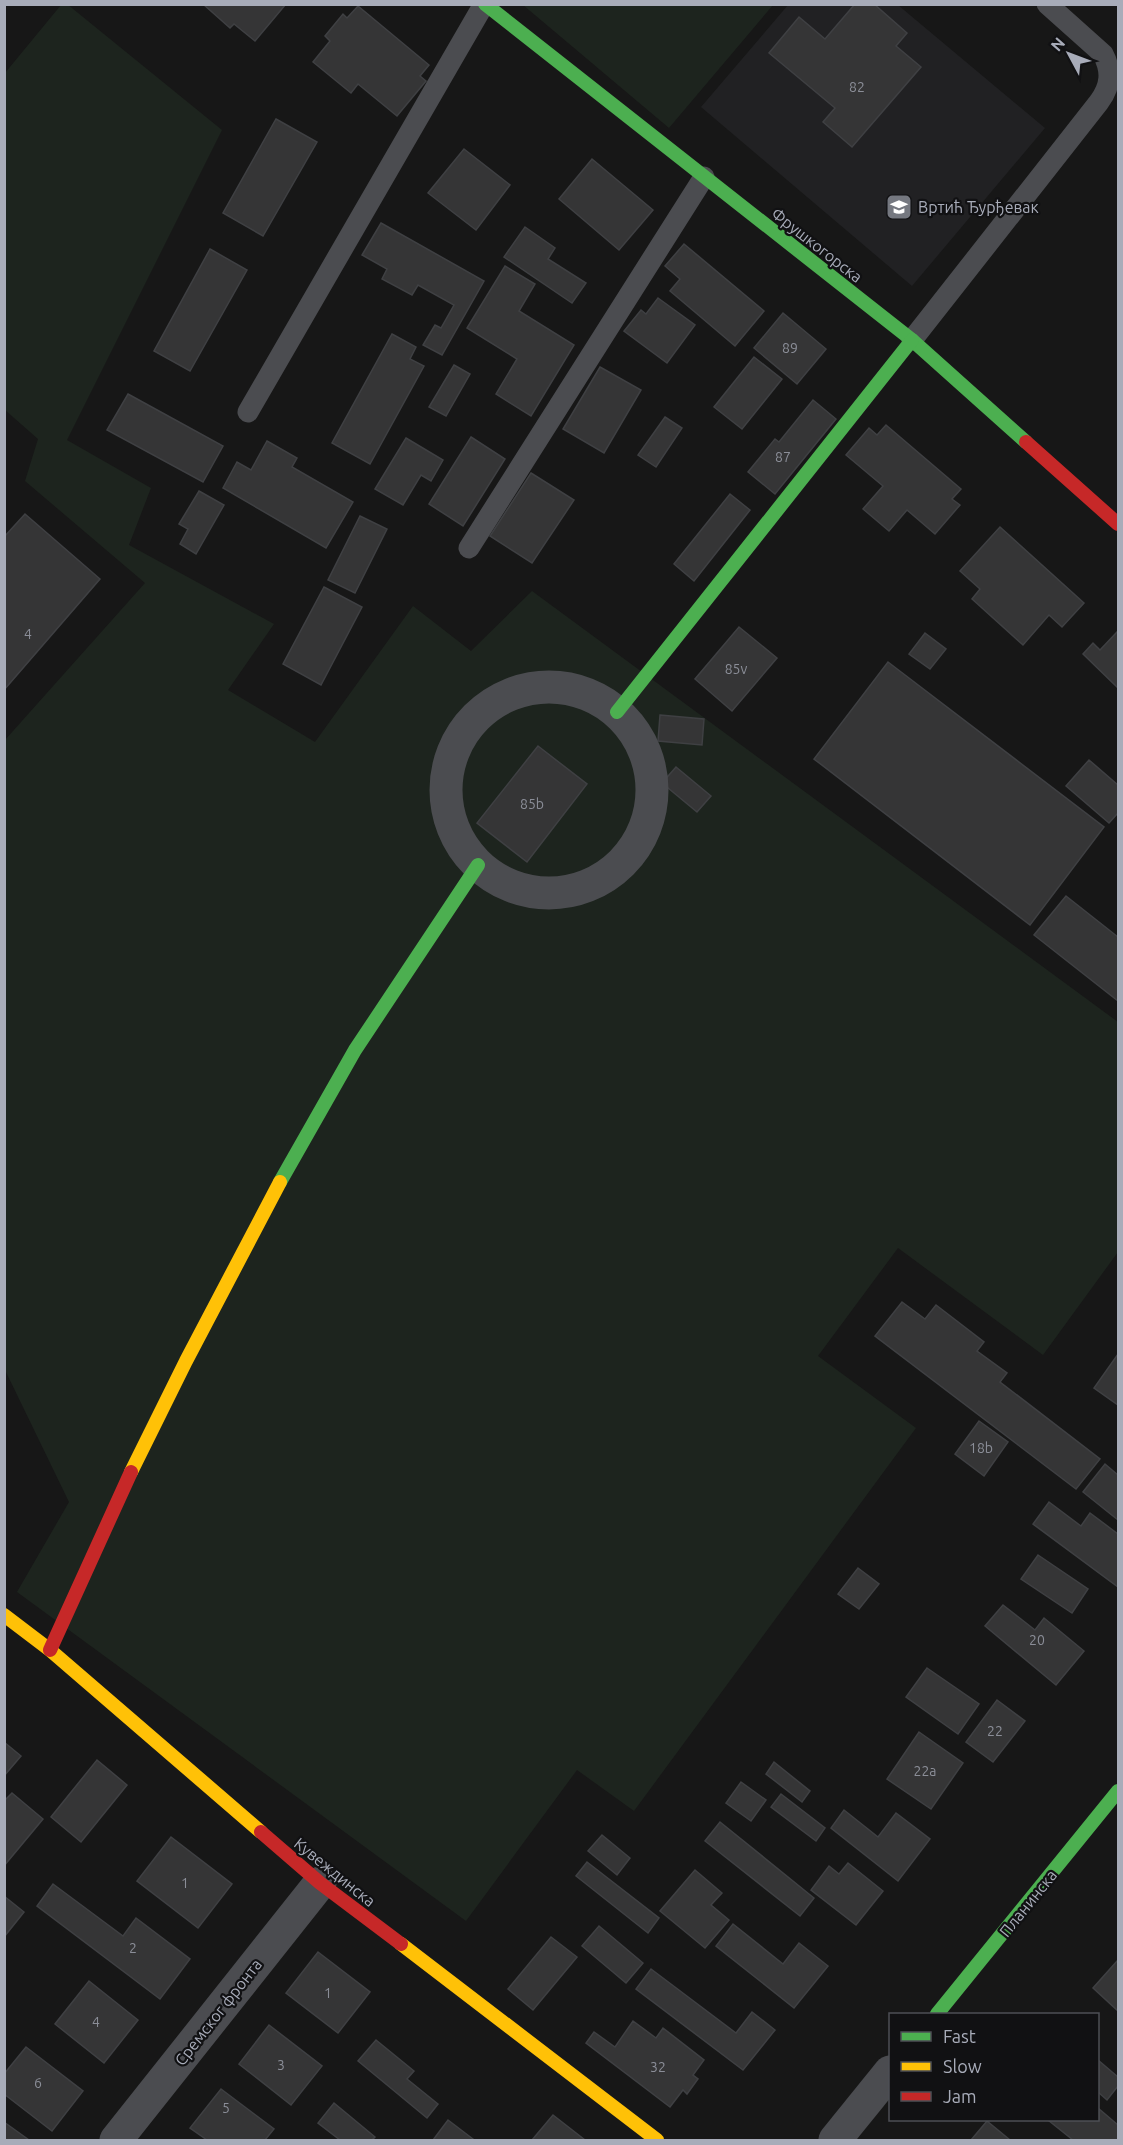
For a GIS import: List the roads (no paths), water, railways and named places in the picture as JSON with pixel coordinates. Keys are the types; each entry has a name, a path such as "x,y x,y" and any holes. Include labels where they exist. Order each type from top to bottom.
{"street":[{"name":"Фрушкогорска","path":"484,4 912,340 1119,524"},
{"path":"617,712 912,340"},
{"path":"543,686 569,688 595,697 617,712 635,732 647,756 652,783 650,810 644,828 625,859 605,876 580,888 553,893 526,890 500,881 478,865 461,844 450,820 445,794 448,767 457,742 472,720 492,703 517,692 543,686"},
{"path":"50,1650 124,1487 264,1210 355,1050 478,865"},
{"name":"Кувеждинска","path":"4,1615 50,1650 320,1883 657,2140"},
{"name":"Планинска","path":"938,2013 1119,1791"},
{"name":"Сремског фронта","path":"116,2140 320,1883"},
{"path":"835,2140 889,2074"}],"lane":[{"path":"248,412 484,4"},
{"path":"912,340 1099,102 1109,85 1108,64 1103,54 1047,4"},
{"path":"469,548 704,177"}],"place":[{"name":"Вртић Ђурђевак","path":"899,207"}]}
